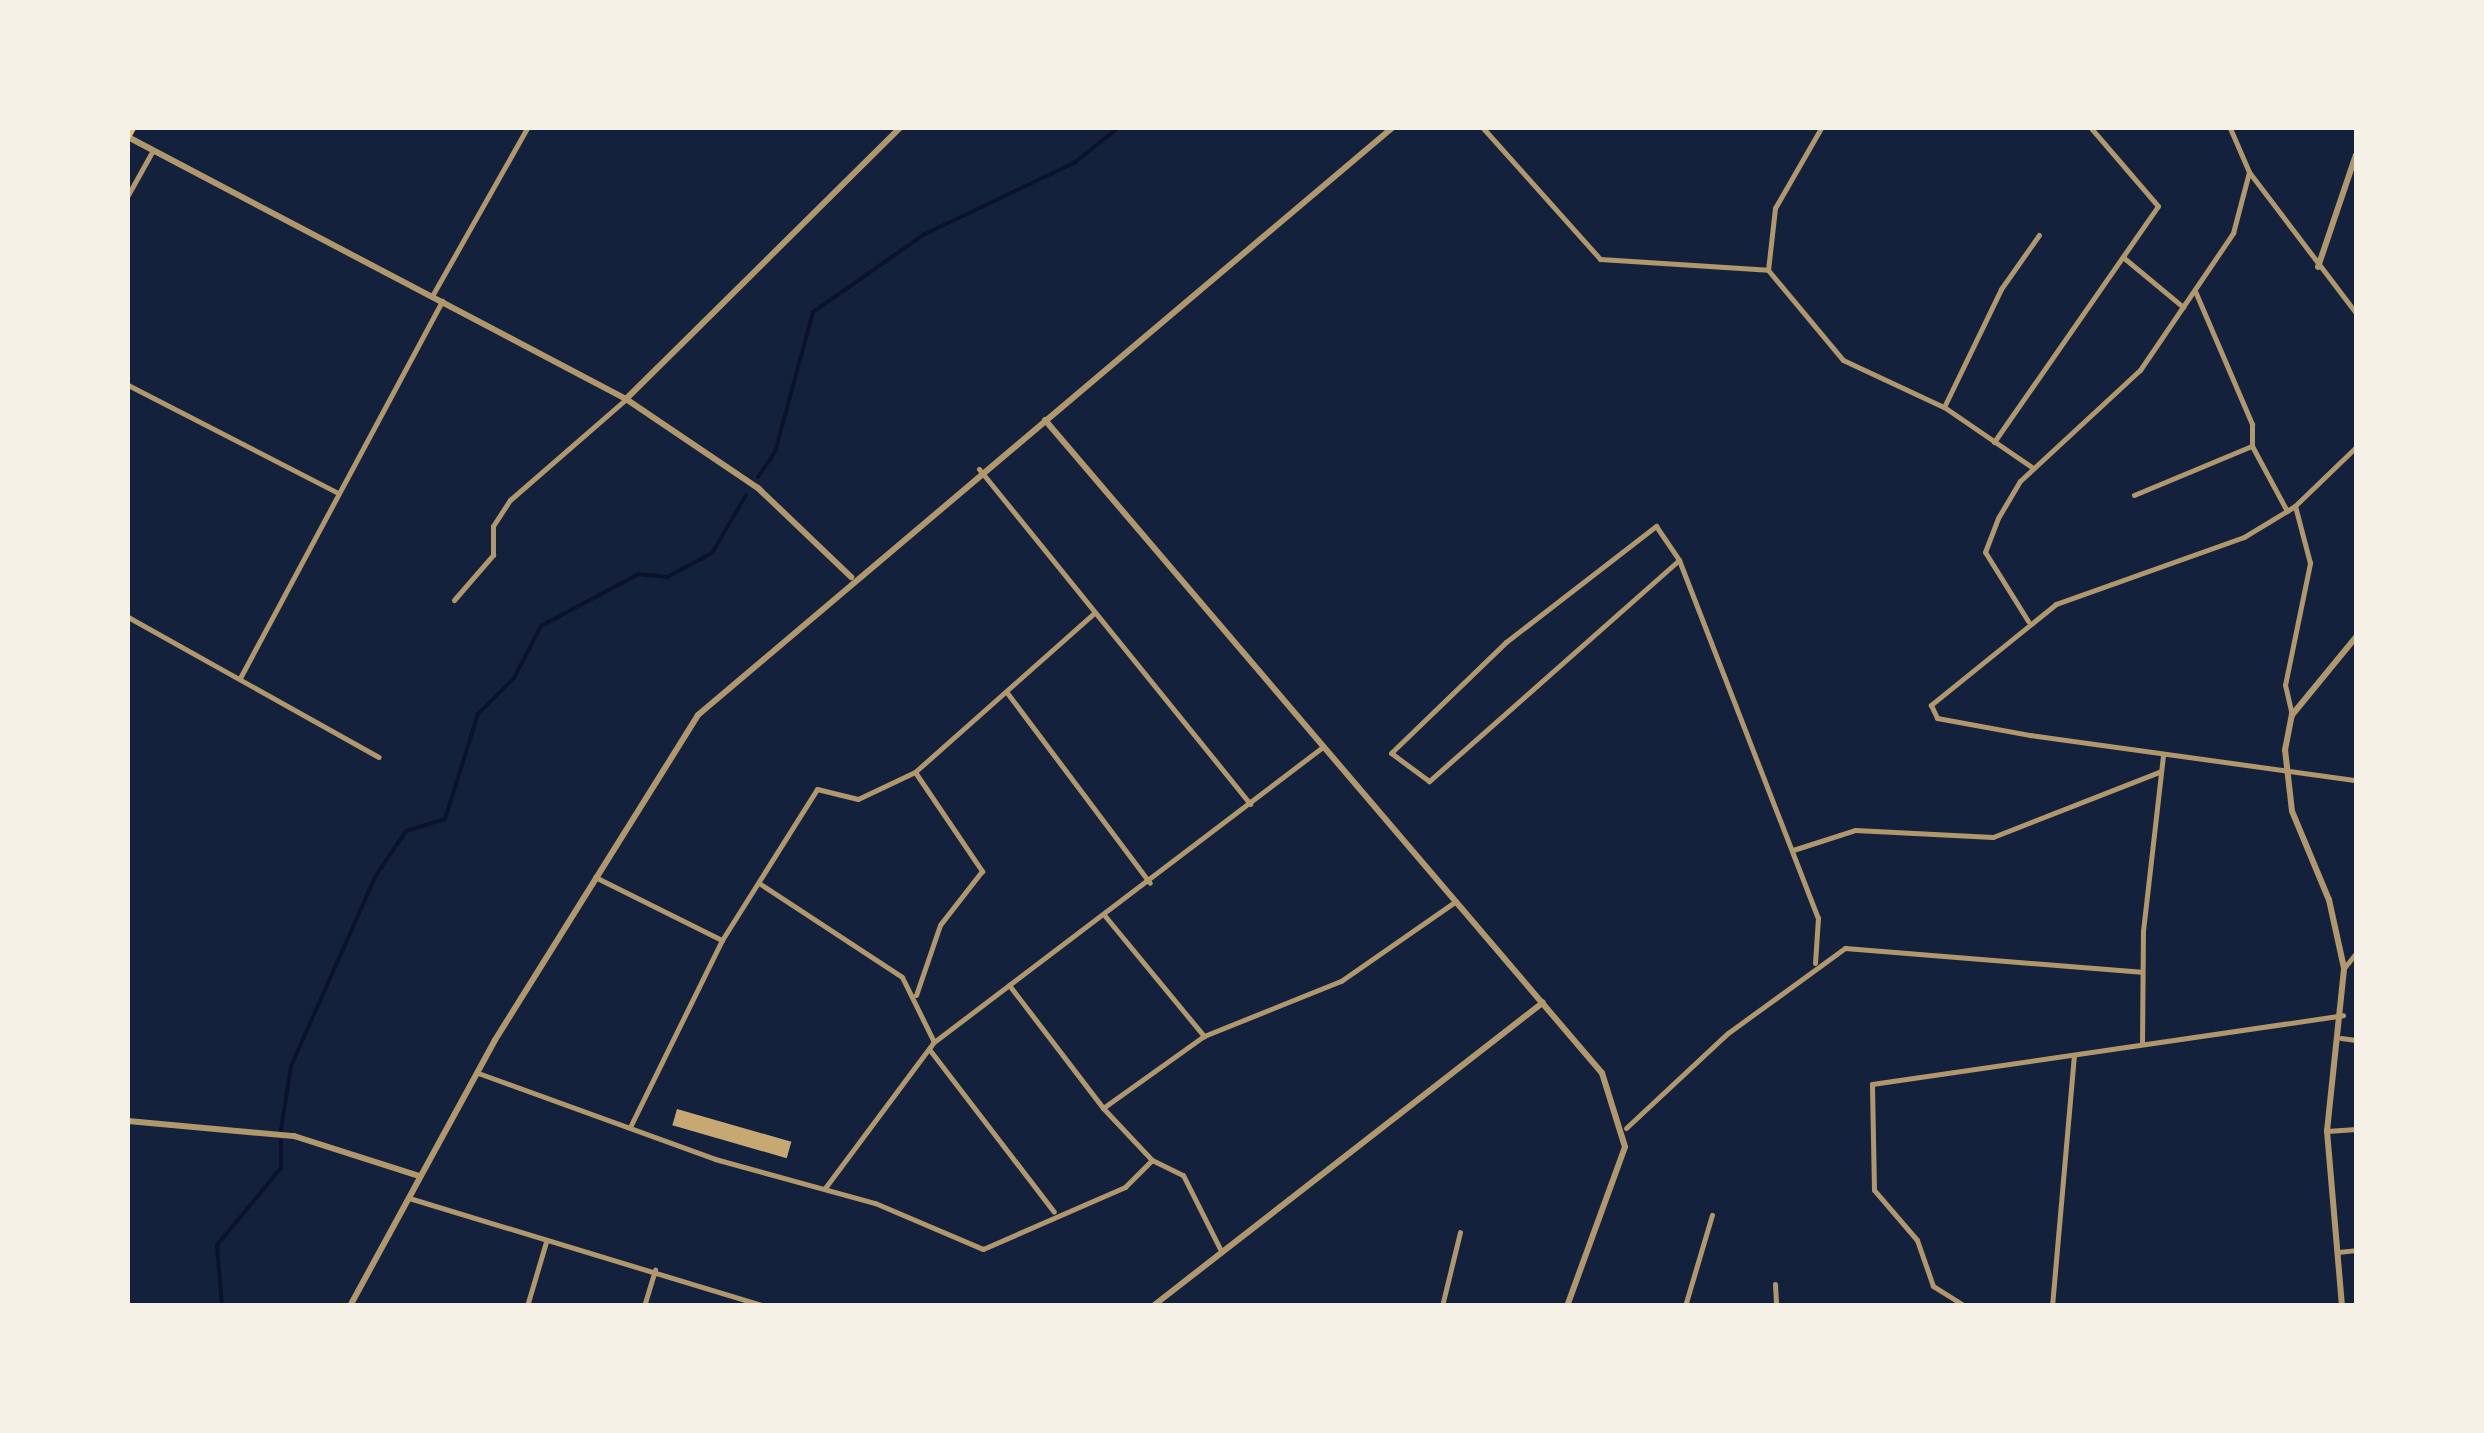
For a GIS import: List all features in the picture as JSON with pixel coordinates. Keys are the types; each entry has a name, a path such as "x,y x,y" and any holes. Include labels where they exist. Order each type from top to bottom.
{"highway":[{"path":"128,136 132,128"}],"street":[{"path":"432,296 527,128"},
{"path":"454,600 493,555 493,526 510,500 626,400 900,128"},
{"path":"350,1306 478,1073 594,877 698,715 851,577 1045,420 1392,128"},
{"path":"1483,128 1600,259 1768,270"},
{"path":"1821,128 1775,208 1768,270 1774,280 1843,360 1944,407 2033,468"},
{"path":"1994,442 2156,213 2156,196 2092,128"},
{"path":"2230,128 2249,172 2356,313"},
{"path":"128,136 626,400 758,488 851,577"},
{"path":"128,195 153,150"},
{"path":"2318,267 2356,155"},
{"path":"2028,622 1986,544 2033,468 2140,370 2233,232 2249,172"},
{"path":"1944,407 2001,289 2040,235"},
{"path":"2124,258 2184,307"},
{"path":"2195,291 2252,424 2252,446 2287,511"},
{"path":"240,678 442,301"},
{"path":"128,385 338,493"},
{"path":"1045,420 1602,1074 1626,1128 1618,1176 1567,1306"},
{"path":"2134,495 2252,446"},
{"path":"2356,447 2295,506 2184,566 2073,596 2028,622 1939,693 1933,715 2162,756 2356,780"},
{"path":"979,470 1250,804"},
{"path":"2295,506 2310,563 2285,685 2292,715 2286,774 2344,968 2341,1038 2327,1131 2342,1306"},
{"path":"1679,560 1429,781 1391,754 1506,642 1650,526 1662,528 1679,560 1818,918 1816,963"},
{"path":"631,1126 722,940 817,789 858,799 915,772 1008,694 1094,613"},
{"path":"128,617 378,758"},
{"path":"2292,715 2356,637"},
{"path":"1008,694 1150,883"},
{"path":"825,1188 934,1042 1150,883 1323,747"},
{"path":"2142,1044 2141,972 2162,756"},
{"path":"1793,850 1855,830 1994,837 2161,771"},
{"path":"915,772 982,871 940,925 916,995"},
{"path":"594,877 722,940"},
{"path":"759,883 902,977 916,995 934,1042"},
{"path":"1102,1108 1204,1036 1341,980 1456,901"},
{"path":"1105,916 1204,1036"},
{"path":"1626,1128 1816,963 1845,948 2141,972"},
{"path":"2344,968 2356,954"},
{"path":"1009,986 1102,1108 1152,1160 1183,1175 1220,1249"},
{"path":"1154,1306 1220,1249 1543,1002"},
{"path":"1965,1306 1933,1286 1918,1240 1874,1190 1872,1084 2074,1058 2142,1044 2343,1015"},
{"path":"2341,1038 2356,1040"},
{"path":"929,1049 1054,1212"},
{"path":"2052,1306 2074,1058"},
{"path":"478,1073 825,1188 989,1250 1054,1212 1125,1187 1152,1160"},
{"path":"128,1121 294,1136 419,1176"},
{"path":"2327,1131 2356,1129"},
{"path":"408,1198 764,1306"},
{"path":"1685,1306 1712,1214"},
{"path":"1442,1306 1460,1232"},
{"path":"526,1306 546,1242"},
{"path":"2338,1252 2356,1250"},
{"path":"644,1306 655,1270"},
{"path":"1776,1284 1776,1306"}],"building":[{"path":"677,1109 791,1142 787,1158 672,1125"}],"waterway":[{"path":"758,477 775,452 813,312 925,234 1074,163 1118,128"},
{"path":"281,1130 291,1066 375,877 406,831 445,819 478,714 514,678 541,626 639,574 667,577 712,553 746,495"},
{"path":"222,1306 217,1245 281,1168 281,1141"}]}
